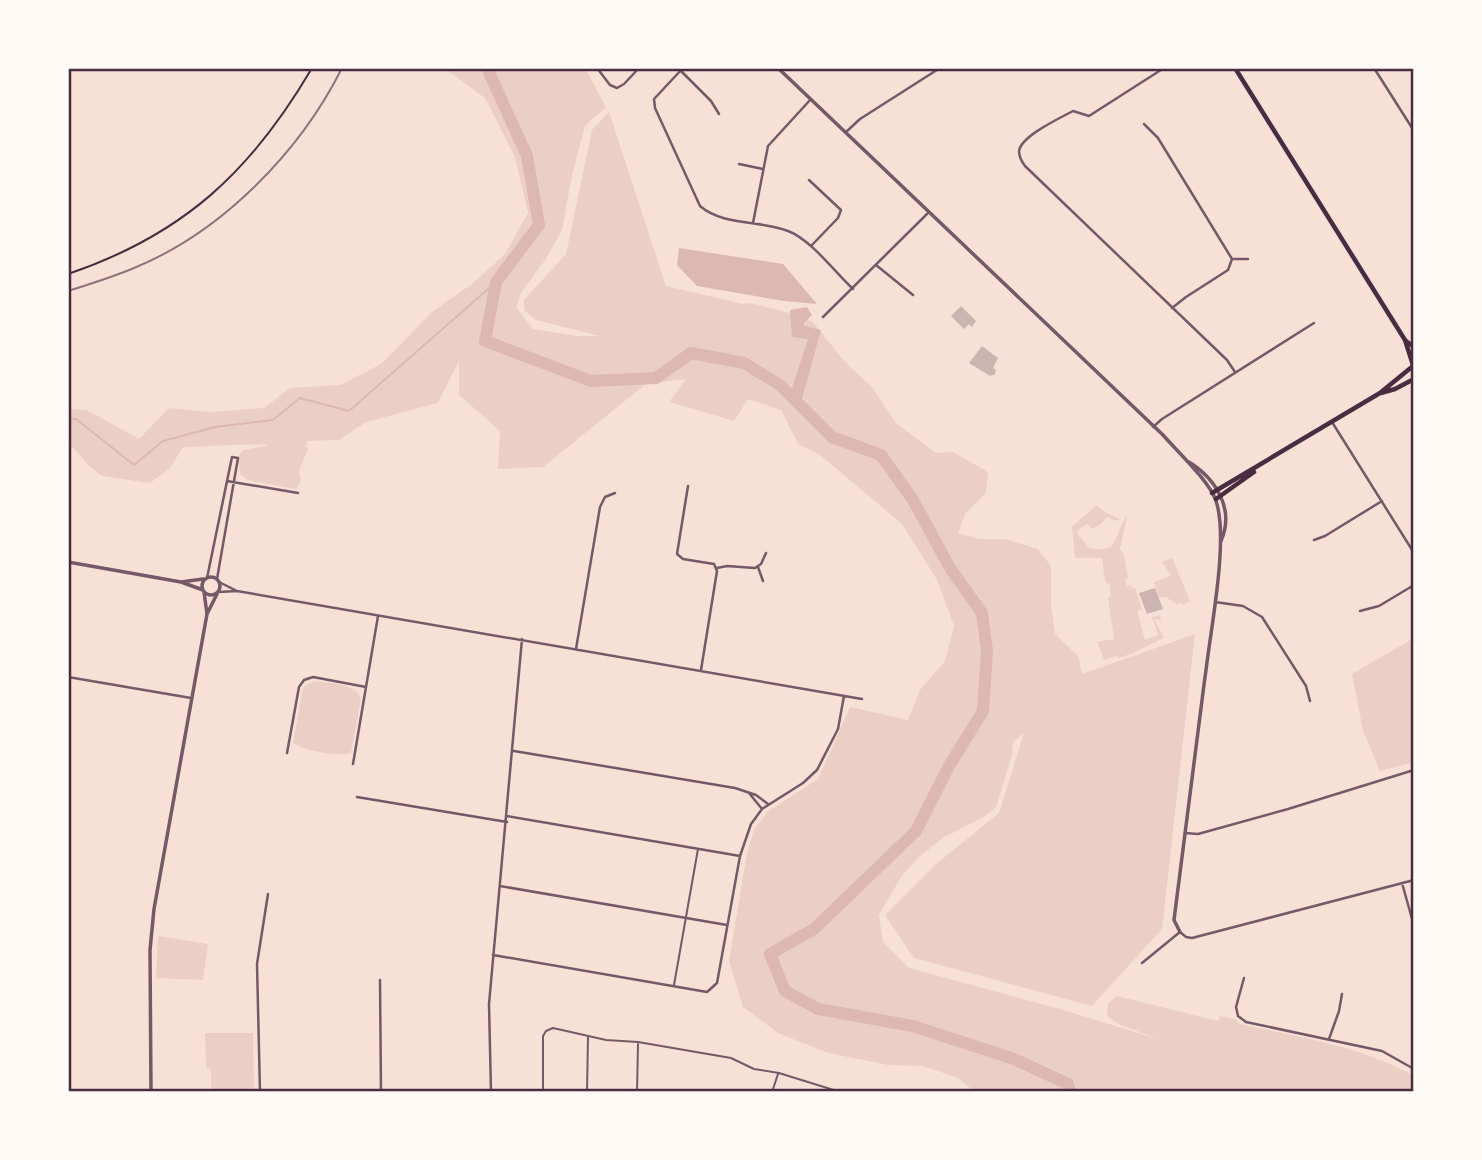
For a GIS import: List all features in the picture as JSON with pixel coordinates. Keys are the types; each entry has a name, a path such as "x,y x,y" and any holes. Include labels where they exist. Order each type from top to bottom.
{"main road":[{"path":"1235,68 1405,340 1414,371"},
{"path":"1405,340 1414,347"},
{"path":"1217,496 1380,393 1413,365"},
{"path":"1380,393 1414,379"},
{"path":"1217,496 1218,490 1260,467"}],"street":[{"path":"597,68 610,85 617,88 639,68"},
{"path":"778,68 1153,427 1217,496 1226,526 1220,543 1215,602 1174,920 1180,932 1192,938 1414,880"},
{"path":"846,132 860,119 940,68"},
{"path":"1164,68 1089,116 1073,111 1058,119 1027,139 1019,152 1025,166 1227,360 1235,372"},
{"path":"1374,68 1414,131"},
{"path":"719,114 711,101 682,70 654,99 655,107 700,206 714,215 790,231 853,289"},
{"path":"753,223 771,142 811,99"},
{"path":"1144,124 1158,138 1232,259"},
{"path":"739,164 763,169"},
{"path":"809,180 841,210 838,218 810,247"},
{"path":"823,317 929,212"},
{"path":"1172,308 1228,270 1232,259"},
{"path":"1232,259 1248,259"},
{"path":"876,265 913,295"},
{"path":"1153,427 1314,323"},
{"path":"1332,422 1414,553"},
{"path":"151,1092 150,950 154,909 207,614 217,593 238,458 232,457 205,579 203,591 207,614"},
{"path":"1184,458 1197,466 1218,490"},
{"path":"227,481 298,493"},
{"path":"688,485 677,554 683,559 711,563 717,568"},
{"path":"576,649 600,507 605,497 615,493"},
{"path":"1314,540 1382,501"},
{"path":"717,568 727,566 750,570 758,567 766,553"},
{"path":"68,562 181,582 212,596 237,591 862,699"},
{"path":"758,567 763,582"},
{"path":"701,670 717,568"},
{"path":"181,582 218,580 237,591"},
{"path":"1360,611 1379,606 1414,585"},
{"path":"1215,602 1246,607 1262,617 1306,686 1310,701"},
{"path":"353,764 378,615"},
{"path":"491,1092 489,1004 514,751 515,707 522,639"},
{"path":"68,677 191,698"},
{"path":"287,753 299,687 304,680 313,677 366,687"},
{"path":"493,955 707,992 715,987 740,856 751,824 768,804 803,783 817,770 838,729 844,695"},
{"path":"514,751 735,788 768,804"},
{"path":"1184,833 1198,834 1414,770"},
{"path":"749,793 762,809"},
{"path":"357,797 507,822"},
{"path":"507,816 740,856"},
{"path":"1402,883 1414,926"},
{"path":"500,886 727,925"},
{"path":"260,1092 257,964 268,894"},
{"path":"1142,963 1170,943 1180,932"},
{"path":"1244,978 1236,1007 1238,1016 1246,1022 1382,1051 1414,1069"},
{"path":"380,979 381,1092"},
{"path":"1329,1039 1342,994"}],"lane":[{"path":"673,986 698,849"},
{"path":"543,1092 543,1036 553,1028 606,1040 638,1042 731,1058 754,1069 779,1073 840,1092"},
{"path":"587,1092 588,1035"},
{"path":"638,1042 637,1091 647,1089 660,1092"},
{"path":"772,1092 779,1073"}],"path":[{"path":"68,274 120,255 145,242 220,188 267,138 312,68"}],"shaded area":[{"path":"444,68 585,68 606,107 585,126 572,175 562,230 546,259 522,291 516,307 533,329 577,336 600,336 536,320 524,310 524,300 566,254 592,130 609,112 666,286 743,304 750,303 813,322 845,362 872,387 896,423 936,453 953,452 988,472 986,493 965,514 958,533 979,539 1005,539 1038,549 1051,566 1051,606 1055,634 1078,656 1082,674 1195,634 1162,929 1092,1006 914,958 885,915 936,864 999,813 1024,733 1013,742 1012,755 996,807 984,817 943,838 919,857 901,877 879,915 883,942 909,968 1161,1040 1118,1024 1107,1016 1108,1003 1117,996 1218,1021 1220,1016 1235,1019 1240,1024 1351,1050 1414,1076 1414,1092 975,1092 958,1078 923,1066 888,1065 828,1053 778,1033 743,1007 729,961 747,853 754,830 767,812 818,779 850,707 908,720 920,690 945,661 954,626 937,580 902,524 820,455 798,444 781,410 748,399 734,421 669,402 686,379 646,384 543,467 498,469 500,431 459,395 459,361 438,403 366,422 339,440 307,441 308,449 299,471 301,481 296,489 248,480 240,474 238,458 243,450 266,446 265,444 183,447 170,468 150,483 102,476 90,467 68,442 68,409 87,410 139,439 169,408 209,412 264,408 290,388 340,385 381,364 433,311 472,284 505,254 528,213 515,157 485,98"},
{"path":"679,248 783,264 817,304 697,286 677,265"},
{"path":"807,307 812,315 804,326 821,330 801,402 791,391 808,339 792,337 790,310"},
{"path":"1096,505 1120,519 1114,521 1107,517 1092,529 1087,524 1076,532 1089,548 1107,548 1115,541 1127,516 1120,549 1124,555 1128,578 1125,580 1127,586 1135,588 1142,609 1137,611 1145,640 1158,635 1152,617 1160,615 1161,620 1155,621 1164,638 1131,654 1104,660 1097,642 1114,639 1108,598 1111,596 1110,585 1105,581 1102,558 1075,558 1072,527"},
{"path":"1172,558 1190,601 1182,605 1166,597 1159,597 1154,582 1172,577 1162,562"},
{"path":"1414,638 1414,762 1380,771 1363,731 1352,674"},
{"path":"314,681 342,685 358,693 361,699 351,753 321,752 293,743 303,687"},
{"path":"158,936 208,944 203,980 156,978"},
{"path":"205,1033 253,1033 254,1092 211,1092 211,1069 206,1068"}],"building":[{"path":"961,306 976,321 972,327 969,324 964,329 951,316"},
{"path":"982,346 998,358 993,368 996,370 995,374 990,376 969,363"},
{"path":"1155,588 1163,609 1147,614 1139,593"}],"waterway":[{"path":"487,68 527,156 539,225 496,282 485,341 591,381 656,378 691,353 744,363 780,385 832,437 881,455 913,500 950,568 982,613 987,651 983,711 949,766 916,831 814,929 770,954 785,991 818,1009 913,1026 1014,1059 1068,1084 1070,1092"},
{"path":"68,419 76,419 134,465 163,441 215,427 273,420 300,398 349,411 496,282"}],"railway":[{"path":"68,291 126,271 166,253 227,211 281,159 325,99 342,68"}]}
